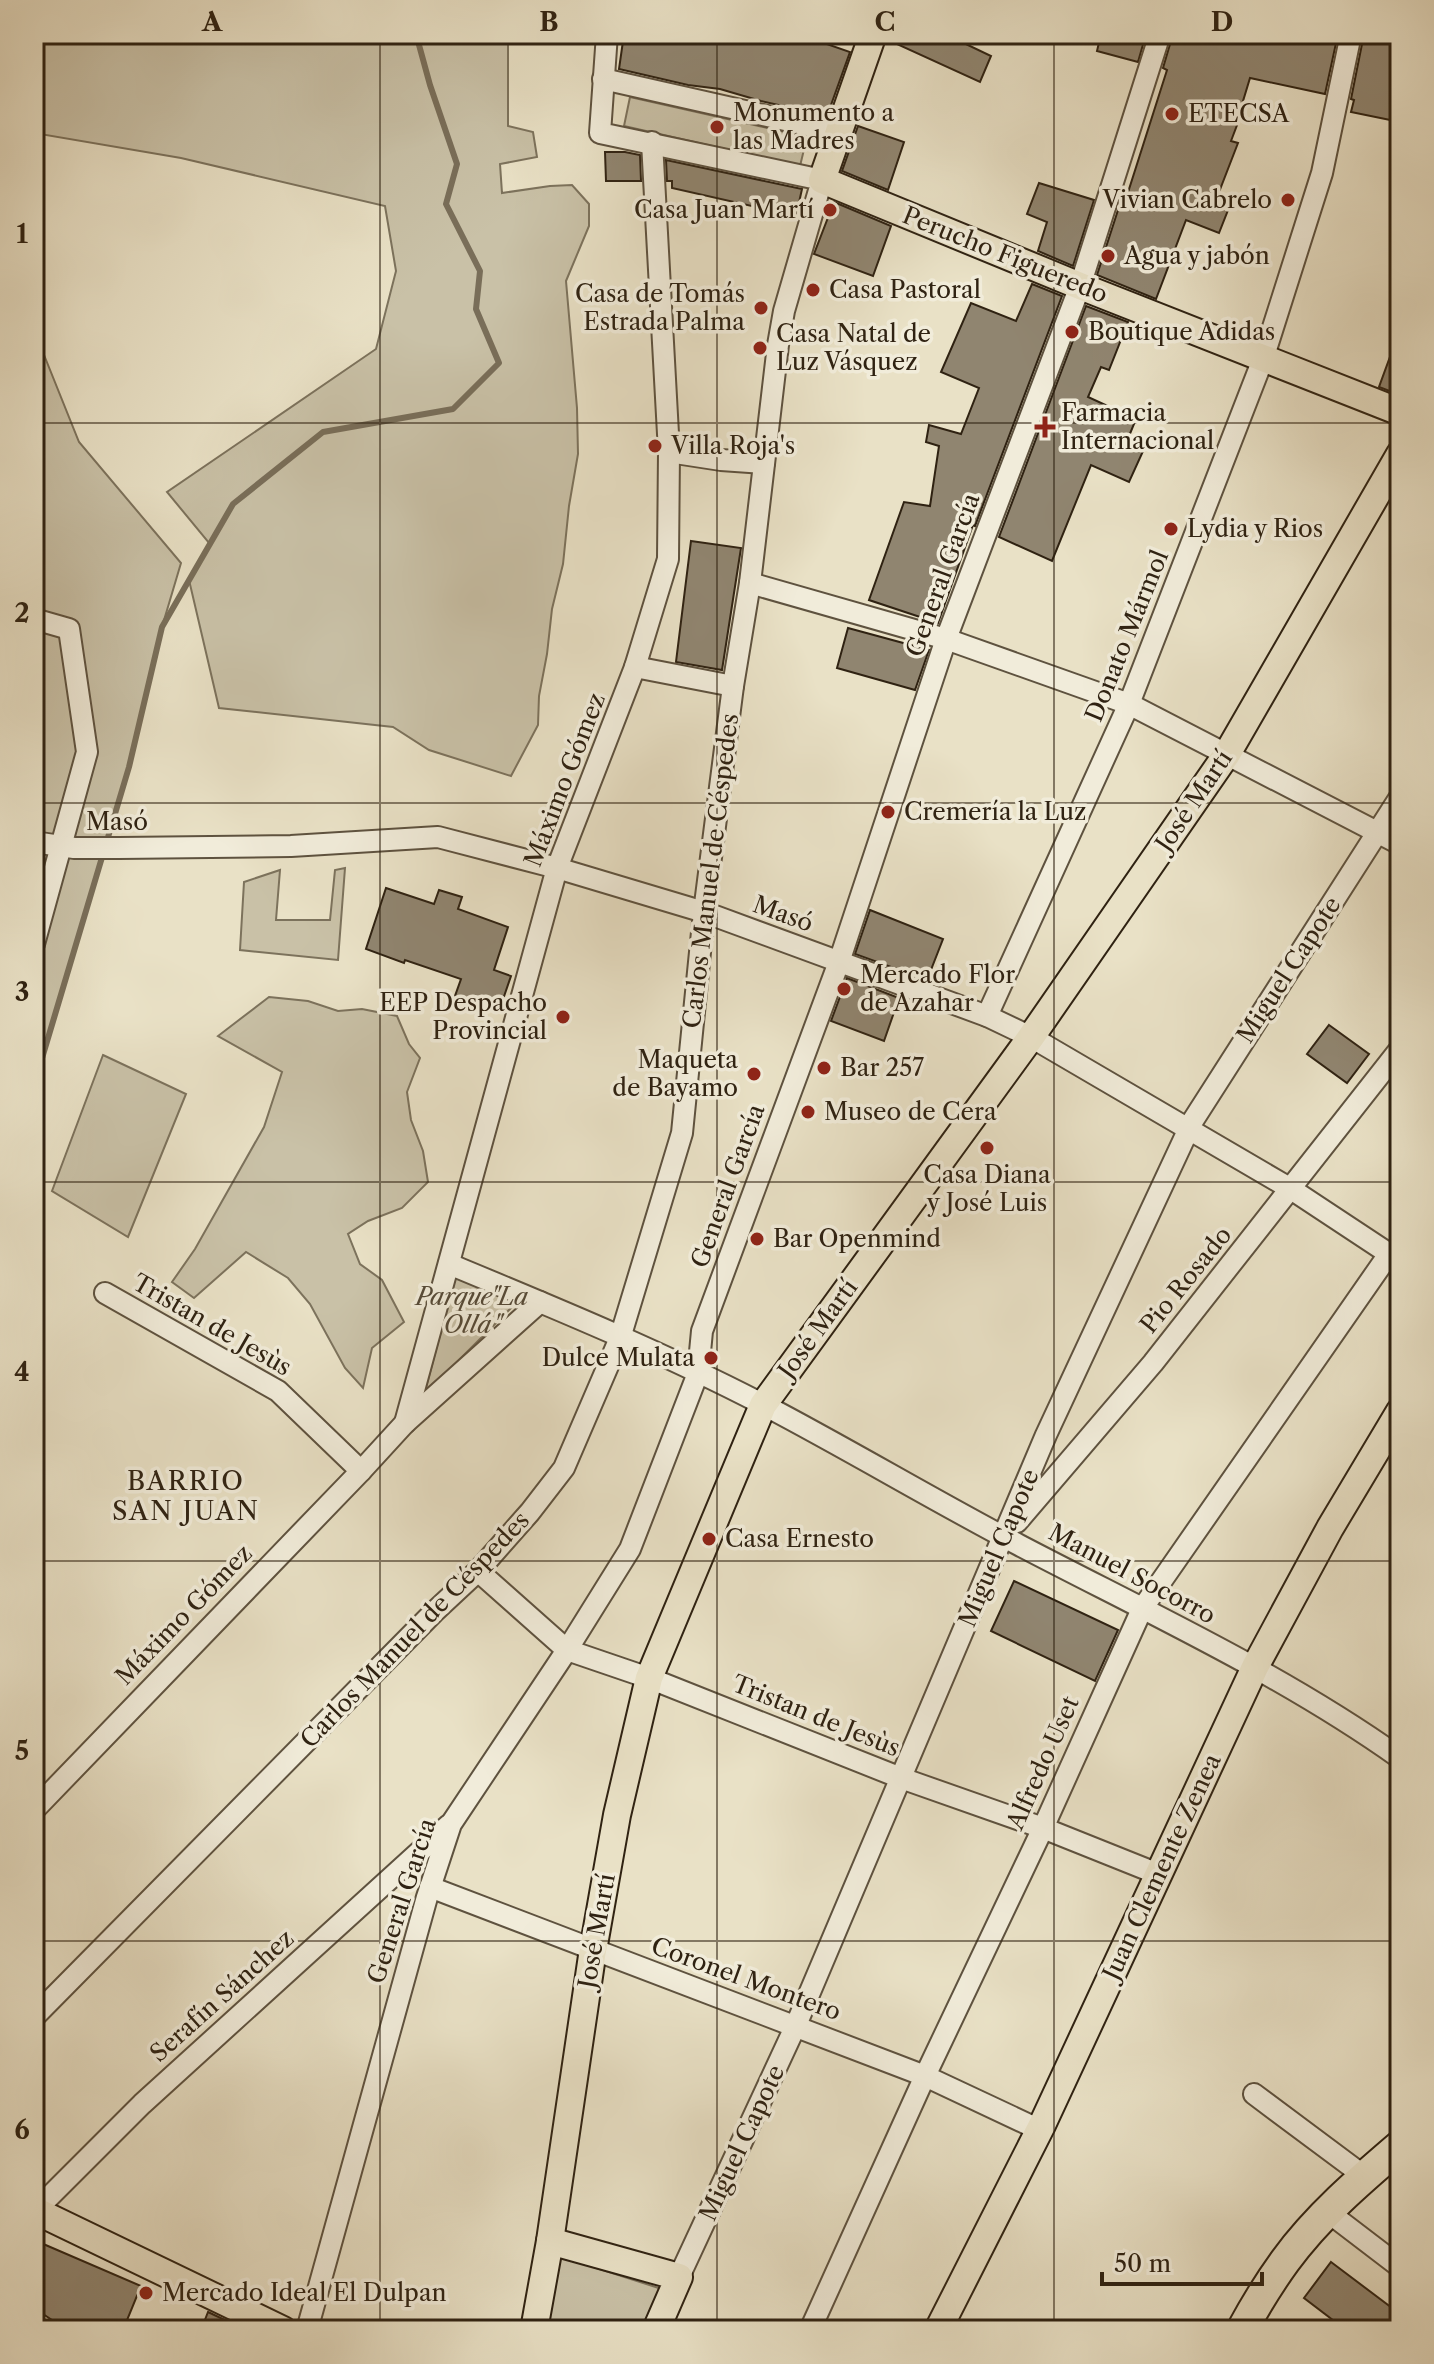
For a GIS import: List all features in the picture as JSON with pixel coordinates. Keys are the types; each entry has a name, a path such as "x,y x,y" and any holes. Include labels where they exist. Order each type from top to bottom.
{"highway":[{"path":"1242,2330 1284,2261 1364,2176 1400,2146"}],"main road":[{"name":"Carlos Manuel de Céspedes","path":"822,180 873,34"},
{"name":"Perucho Figueredo","path":"822,180 1400,412"},
{"name":"José Martí","path":"534,2330 593,1950 617,1815 649,1678 763,1405 1031,1037 1227,754 1400,454"},
{"name":"Juan Clemente Zenea","path":"938,2330 1040,2130 1255,1667 1330,1528 1400,1411"},
{"path":"35,2211 283,2330"},
{"path":"550,2241 679,2277"},
{"name":"Miguel Capote","path":"656,2330 679,2277"}],"street":[{"path":"607,34 603,79 838,132"},
{"name":"General García","path":"307,2330 430,1887 451,1824 630,1549 698,1373 702,1331 839,962 946,639 1080,286 1160,34"},
{"name":"Donato Mármol","path":"987,1016 1129,704 1263,359 1322,173 1351,34"},
{"name":"Perucho Figueredo","path":"603,79 600,133 822,180"},
{"name":"Máximo Gómez","path":"405,1423 557,868 635,667 668,559 669,452 652,142"},
{"name":"Carlos Manuel de Céspedes","path":"34,2017 478,1571 530,1512 564,1468 620,1338 682,1133 704,912 784,311 822,180"},
{"path":"669,452 764,463"},
{"path":"750,583 946,639 1129,704 1400,844"},
{"path":"34,619 69,629 87,752 68,847 34,944"},
{"path":"635,667 733,686"},
{"name":"Miguel Capote","path":"679,2277 796,2025 1046,1435 1188,1130 1400,797"},
{"name":"Masó","path":"34,842 68,847 119,848 291,846 438,837 557,868 704,912 987,1016 1031,1037 1291,1189 1394,1258"},
{"name":"Pio Rosado","path":"1004,1537 1153,1363 1400,1049"},
{"name":"Alfredo Uset","path":"810,2330 1142,1609 1394,1258"},
{"name":"Manuel Socorro","path":"449,1264 540,1302 763,1405 1004,1537 1255,1667 1372,1737 1400,1758"},
{"name":"Tristan de Jesùs","path":"105,1293 278,1391 361,1471"},
{"name":"Máximo Gómez","path":"34,1810 405,1423 540,1302"},
{"name":"Tristan de Jesùs","path":"478,1571 567,1650 649,1678 901,1778 1043,1828 1158,1874"},
{"name":"Serafín Sánchez","path":"35,2211 142,2104 451,1824"},
{"name":"Coronel Montero","path":"430,1887 925,2076 1040,2130"},
{"path":"1254,2094 1364,2176"},
{"path":"1328,2212 1400,2267"}],"green space":[{"path":"34,34 508,34 508,126 533,132 537,157 500,164 502,193 572,185 589,204 589,226 566,281 578,454 563,564 552,609 539,696 538,725 511,776 429,750 393,727 219,708 189,580 210,544 167,492 376,349 396,271 385,206 181,158 34,133"},
{"path":"630,97 807,137 800,166 624,126"},
{"path":"34,330 79,442 181,563 162,627 129,767 34,1085"},
{"path":"345,868 338,960 240,950 244,882 280,870 276,920 330,920 335,870"},
{"path":"269,997 308,1001 338,1011 362,1009 397,1016 409,1044 420,1058 407,1092 411,1120 423,1151 428,1182 402,1208 368,1221 348,1234 360,1264 382,1280 404,1322 372,1348 363,1388 345,1368 310,1304 288,1278 246,1252 194,1298 172,1282 195,1249 264,1127 282,1072 218,1036"},
{"path":"103,1055 186,1094 128,1237 52,1191"},
{"name":"Parque\"La Ollá\"","path":"456,1275 515,1304 424,1395"},
{"path":"559,2256 668,2291 651,2330 547,2330"}],"building":[{"path":"624,34 798,34 850,52 827,116 720,89 619,69"},
{"path":"889,34 945,34 991,56 980,82 888,40"},
{"path":"1101,34 1146,34 1138,62 1097,51"},
{"path":"1173,34 1338,34 1325,94 1250,78 1231,141 1238,143 1216,200 1230,205 1219,233 1186,220 1156,299 1097,275 1119,207 1123,208 1167,70 1163,68"},
{"path":"1364,34 1400,34 1400,122 1351,112"},
{"path":"858,126 904,142 888,190 842,171"},
{"path":"605,152 640,155 641,181 606,181"},
{"path":"666,160 802,189 796,216 672,188 672,181 667,181"},
{"path":"1039,183 1094,200 1073,266 1038,251 1047,222 1027,214"},
{"path":"834,202 891,226 873,276 814,254"},
{"path":"1032,284 1062,296 938,623 869,600 904,502 930,506 939,446 926,442 929,425 961,434 979,388 941,372 971,303 1016,321"},
{"path":"1086,306 1128,322 1109,370 1101,367 1088,397 1136,419 1127,441 1144,449 1129,482 1091,465 1052,561 999,537"},
{"path":"1400,336 1400,395 1379,387"},
{"path":"691,541 741,548 722,670 676,662"},
{"path":"848,628 929,650 915,690 837,668"},
{"path":"386,888 434,904 439,890 462,897 458,909 508,927 494,970 511,976 499,1011 455,996 461,979 366,949"},
{"path":"870,910 943,939 927,980 855,954"},
{"path":"847,978 899,998 884,1041 831,1021"},
{"path":"1329,1025 1369,1054 1347,1083 1307,1054"},
{"path":"1014,1581 1118,1630 1095,1681 991,1631"},
{"path":"34,2240 141,2286 123,2330 67,2330 34,2308"},
{"path":"1331,2262 1400,2314 1400,2330 1346,2330 1304,2298"},
{"path":"208,2312 246,2330 201,2330"}],"waterway":[{"path":"34,1085 129,767 162,627 233,504 323,432 453,409 499,363 476,309 480,271 446,204 457,164 416,34"}],"place":[{"name":"ETECSA","path":"1172,114"},
{"name":"Monumento a las Madres","path":"717,127"},
{"name":"Vivian Cabrelo","path":"1288,200"},
{"name":"Casa Juan Martí","path":"830,210"},
{"name":"Agua y jabón","path":"1108,256"},
{"name":"Casa Pastoral","path":"813,290"},
{"name":"Casa de Tomás Estrada Palma","path":"761,308"},
{"name":"Boutique Adidas","path":"1072,332"},
{"name":"Casa Natal de Luz Vásquez","path":"760,348"},
{"name":"Farmacia Internacional","path":"1045,427"},
{"name":"Villa Roja's","path":"655,446"},
{"name":"Lydia y Rios","path":"1171,529"},
{"name":"Cremería la Luz","path":"888,812"},
{"name":"Mercado Flor de Azahar","path":"844,989"},
{"name":"EEP Despacho Provincial","path":"563,1017"},
{"name":"Bar 257","path":"824,1068"},
{"name":"Maqueta de Bayamo","path":"754,1074"},
{"name":"Museo de Cera","path":"808,1112"},
{"name":"Casa Diana y José Luis","path":"987,1148"},
{"name":"Bar Openmind","path":"757,1239"},
{"name":"Dulce Mulata","path":"711,1358"},
{"name":"Casa Ernesto","path":"709,1539"},
{"name":"Mercado Ideal El Dulpan","path":"146,2293"}],"district":[{"name":"BARRIO SAN JUAN","path":"186,1496"}]}
